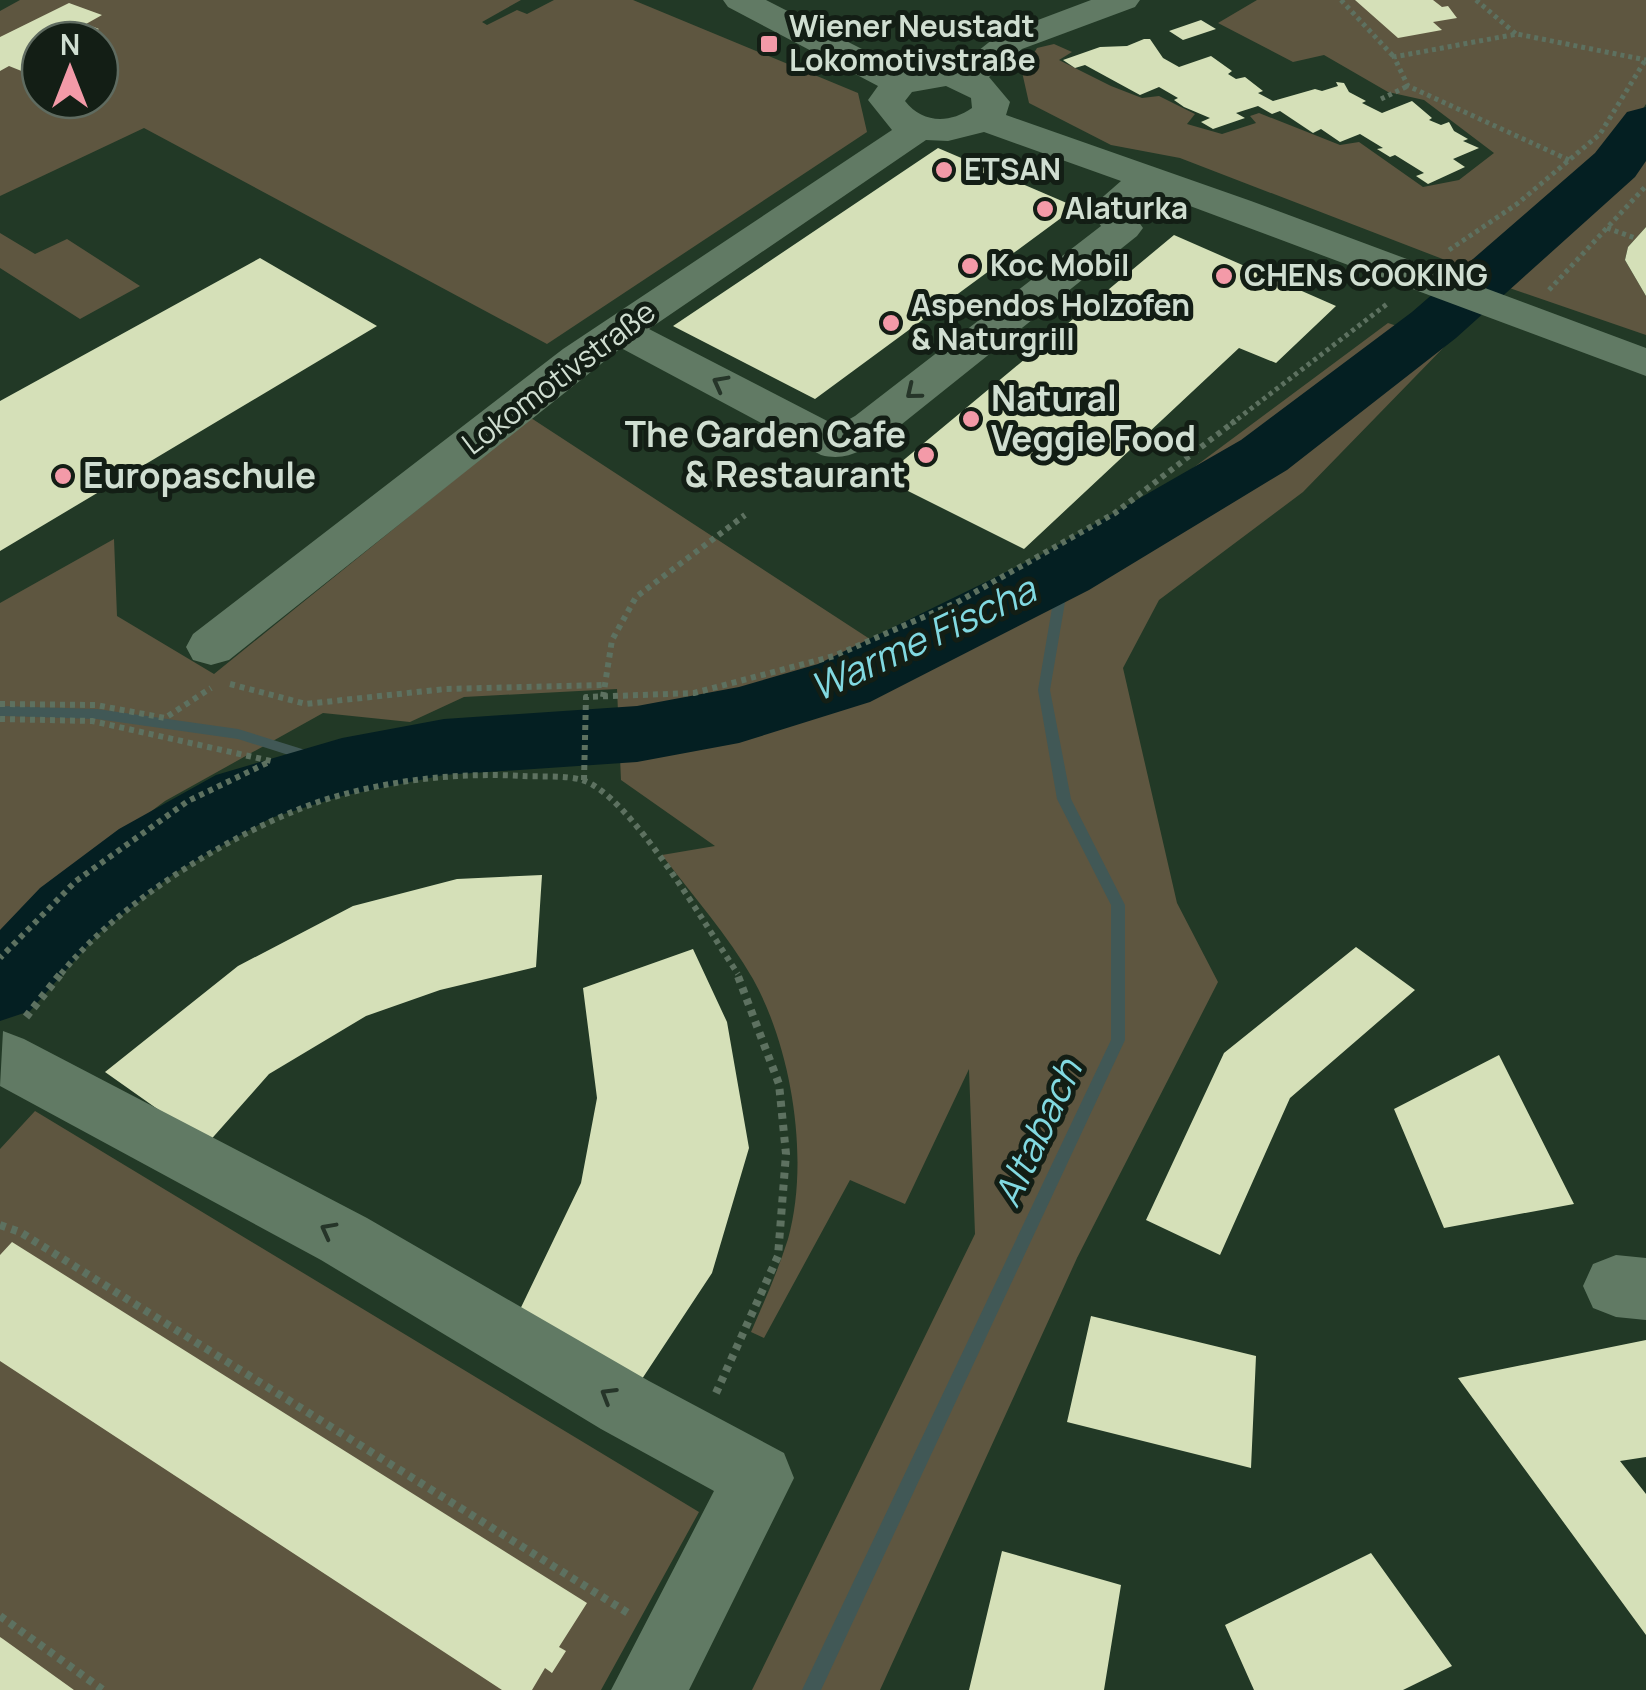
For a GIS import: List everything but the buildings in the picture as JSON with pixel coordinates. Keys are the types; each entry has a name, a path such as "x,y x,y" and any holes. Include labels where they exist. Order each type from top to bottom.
{"street":[{"path":"740,0 900,83"},
{"path":"965,78 1010,42 1123,0"},
{"path":"983,119 992,102 988,92 965,78 928,75 900,83 886,100 903,122 919,128 954,129 983,119 1646,362"},
{"name":"Lokomotivstraße","path":"216,664 618,330 919,128"},
{"path":"618,330 837,445 871,426 1124,228 1109,209 1150,178"},
{"path":"2,1059 344,1238 625,1405 759,1478 662,1666"}],"path":[{"path":"1341,0 1394,58 1408,86 1569,160"},
{"path":"1476,0 1517,34"},
{"path":"584,780 586,697 694,693 834,656 956,603 1116,512 1424,280 1435,260 1516,204 1600,134 1646,59 1517,34 1394,58"},
{"path":"1382,99 1408,86"},
{"path":"1548,290 1646,186"},
{"path":"1607,228 1636,238"},
{"path":"603,697 612,640 636,597 745,515"},
{"path":"0,704 96,705 165,718 216,664 306,704 444,689 605,685"},
{"path":"0,720 92,721 270,761 188,801 76,881 0,958"},
{"path":"2,1059 16,1030 76,955 146,897 221,846 319,802 417,780 502,775 584,780 625,809 742,980 779,1084 786,1154 778,1256 695,1440"},
{"path":"0,1225 20,1232 662,1666"},
{"path":"0,1616 103,1690"}],"shaded area":[{"path":"20,0 521,0 482,22 487,25 517,10 527,14 554,0 633,0 858,93 867,132 547,344 144,128 0,196 0,11"},
{"path":"1257,0 1646,0 1646,104 1609,160 1479,273 1180,158 1111,145 1029,103 1022,72 1037,48 1054,44 1072,52 1059,60 1111,86 1142,98 1159,96 1195,114 1187,124 1222,134 1256,123 1250,116 1259,113 1340,145 1359,142 1423,187 1459,180 1494,153 1424,100 1388,92 1324,55 1293,62 1218,23"},
{"path":"1646,136 1646,227 1628,247 1625,260 1646,296 1646,335 1492,282 1623,169"},
{"path":"0,233 35,254 67,239 140,286 80,319 0,268"},
{"path":"1388,323 1448,343 1303,492 1159,600 1123,668 1177,903 1218,982 1077,1258 880,1690 752,1690 975,1234 969,1069 905,1204 850,1180 764,1338 751,1332 784,1251 794,1208 797,1141 787,1071 767,1007 753,979 662,855 715,846 621,780 617,689 464,697 410,722 323,713 165,801 34,899 0,936 0,603 114,539 117,616 214,674 531,418 879,645 1123,520"},
{"path":"35,1111 699,1512 601,1690 0,1690 0,1149"}],"waterway":[{"name":"Warme Fischa","path":"0,986 69,911 147,851 244,796 342,767 444,747 637,734 739,715 844,683 1064,573 1264,455 1434,325 1615,165 1646,123"},
{"name":"Altabach","path":"811,1690 1118,1040 1118,905 1064,799 1044,690 1064,573"},
{"path":"0,711 97,714 238,734 342,767"}],"place":[{"name":"Wiener Neustadt Lokomotivstraße","path":"769,44"},
{"name":"ETSAN","path":"944,170"},
{"name":"Alaturka","path":"1045,209"},
{"name":"Koc Mobil","path":"970,266"},
{"name":"CHENs COOKING","path":"1224,276"},
{"name":"Aspendos Holzofen & Naturgrill","path":"891,323"},
{"name":"Natural Veggie Food","path":"971,419"},
{"name":"The Garden Cafe & Restaurant","path":"926,455"},
{"name":"Europaschule","path":"63,476"}]}
